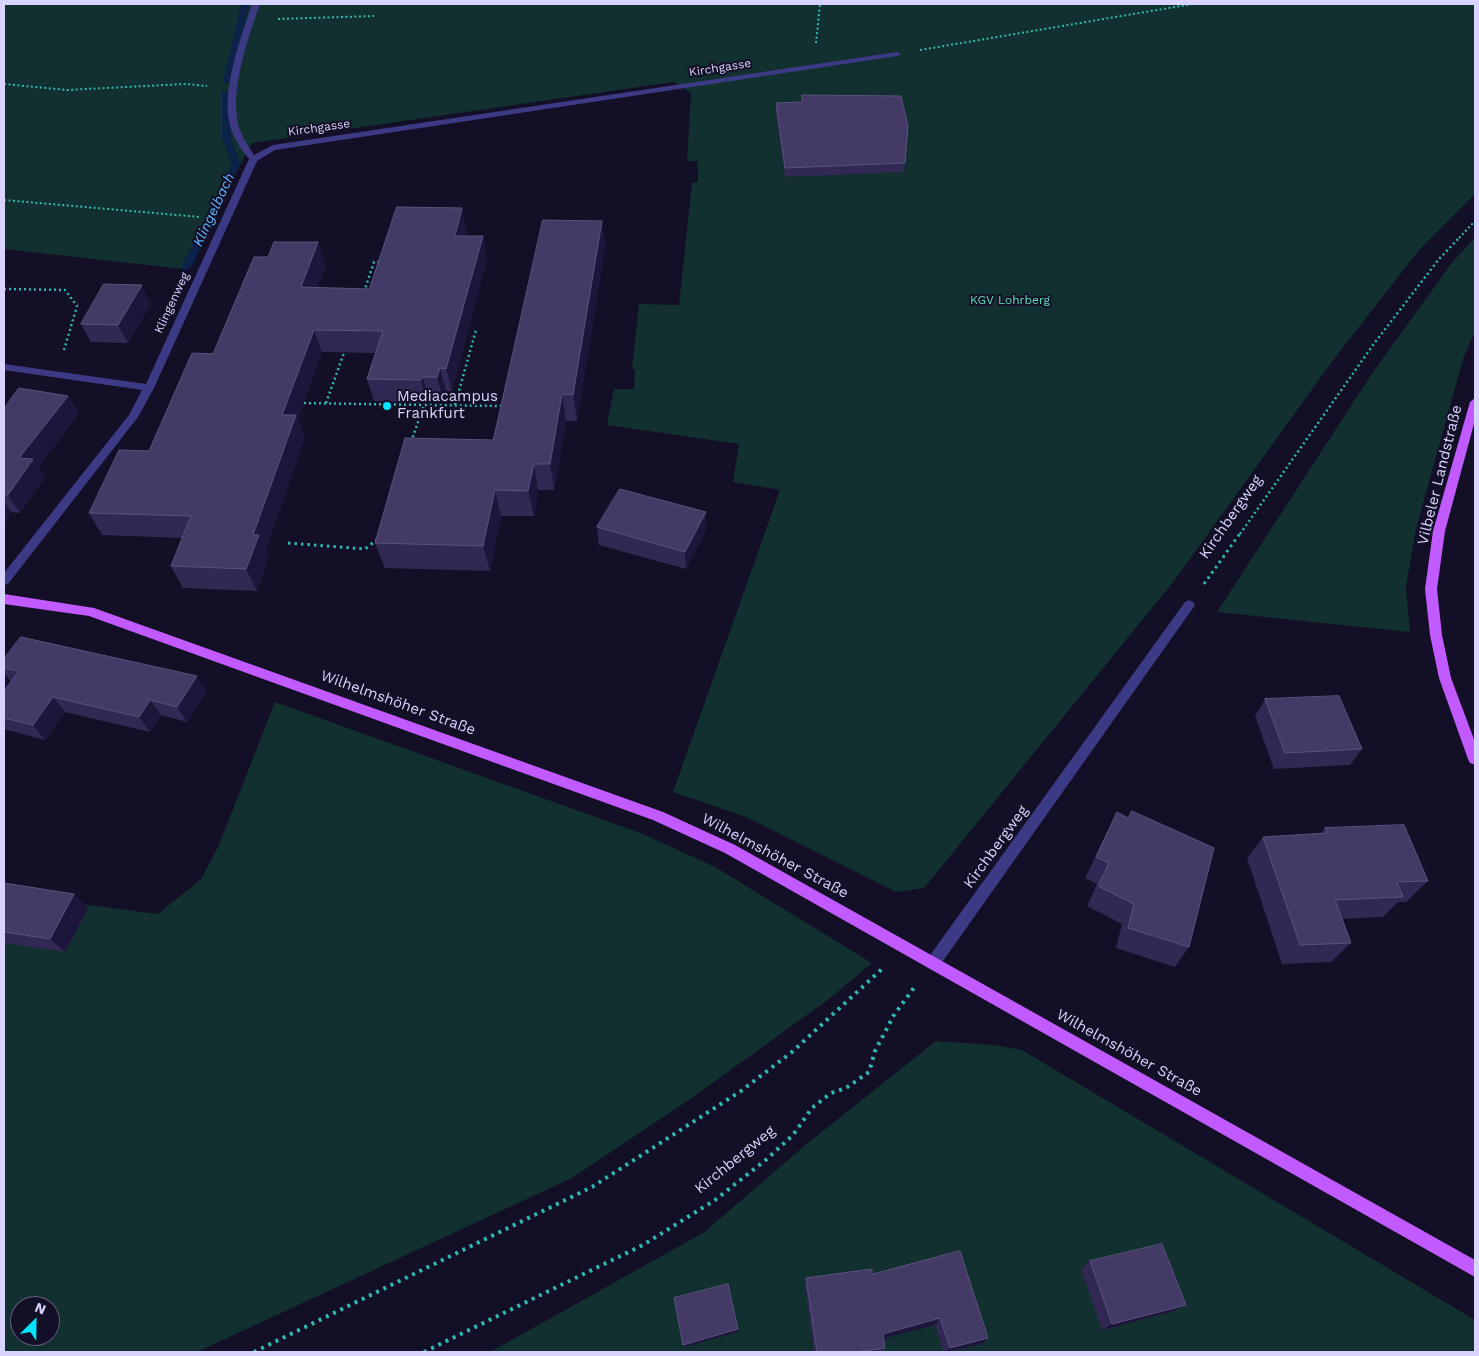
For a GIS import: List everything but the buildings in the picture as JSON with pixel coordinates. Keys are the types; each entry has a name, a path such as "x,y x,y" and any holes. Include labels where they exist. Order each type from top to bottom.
{"main road":[{"name":"Vilbeler Landstraße","path":"1475,402 1439,531 1431,589 1436,635 1445,678 1475,759"},
{"name":"Wilhelmshöher Straße","path":"4,599 90,612 658,816 730,849 905,946 1475,1269"}],"street":[{"path":"253,159 242,144 233,118 235,86 256,4"},
{"name":"Kirchgasse","path":"253,159 273,148 897,54"},
{"name":"Klingenweg","path":"4,581 133,417 149,388 253,159"},
{"path":"4,367 149,388"},
{"name":"Kirchbergweg","path":"933,963 1189,605"}],"path":[{"path":"813,67 820,4"},
{"path":"897,54 1192,4"},
{"path":"251,19 374,16"},
{"path":"4,84 67,90 185,84 235,86"},
{"path":"4,200 226,219"},
{"name":"Kirchbergweg","path":"1189,605 1372,344 1439,259 1475,221"},
{"path":"362,300 374,262 384,262"},
{"path":"4,289 65,290 77,306 68,342 48,374"},
{"path":"455,405 476,330"},
{"path":"326,403 346,347"},
{"path":"298,402 504,406"},
{"path":"411,443 424,405"},
{"path":"288,543 365,548 379,538"},
{"path":"254,1352 592,1187 741,1091 792,1052 905,946"},
{"name":"Kirchbergweg","path":"424,1352 644,1245 715,1200 767,1159 793,1135 812,1108 831,1093 846,1088 869,1072 875,1051 894,1015 933,963"}],"green space":[{"name":"KGV Lohrberg","path":"4,4 1475,4 1475,194 1419,250 1334,359 1174,581 924,888 896,892 746,817 673,792 780,490 733,482 739,444 607,425 614,389 634,389 635,369 632,369 639,304 679,305 692,183 698,182 698,161 687,161 691,93 673,82 252,143 183,269 4,249"},
{"path":"1475,237 1475,331 1463,359 1416,529 1406,587 1410,632 1217,612 1371,375 1451,264"},
{"path":"275,702 643,834 715,867 872,963 829,999 689,1100 572,1178 197,1352 4,1352 4,894 158,914 201,879 219,845"},
{"path":"936,1041 994,1045 1022,1050 1475,1320 1475,1352 490,1352 703,1233 809,1142"}],"waterway":[{"name":"Klingelbach","path":"227,81 245,4"},
{"name":"Klingelbach","path":"186,268 236,164 226,138 225,93"}],"place":[{"name":"Mediacampus Frankfurt","path":"387,406"}]}
